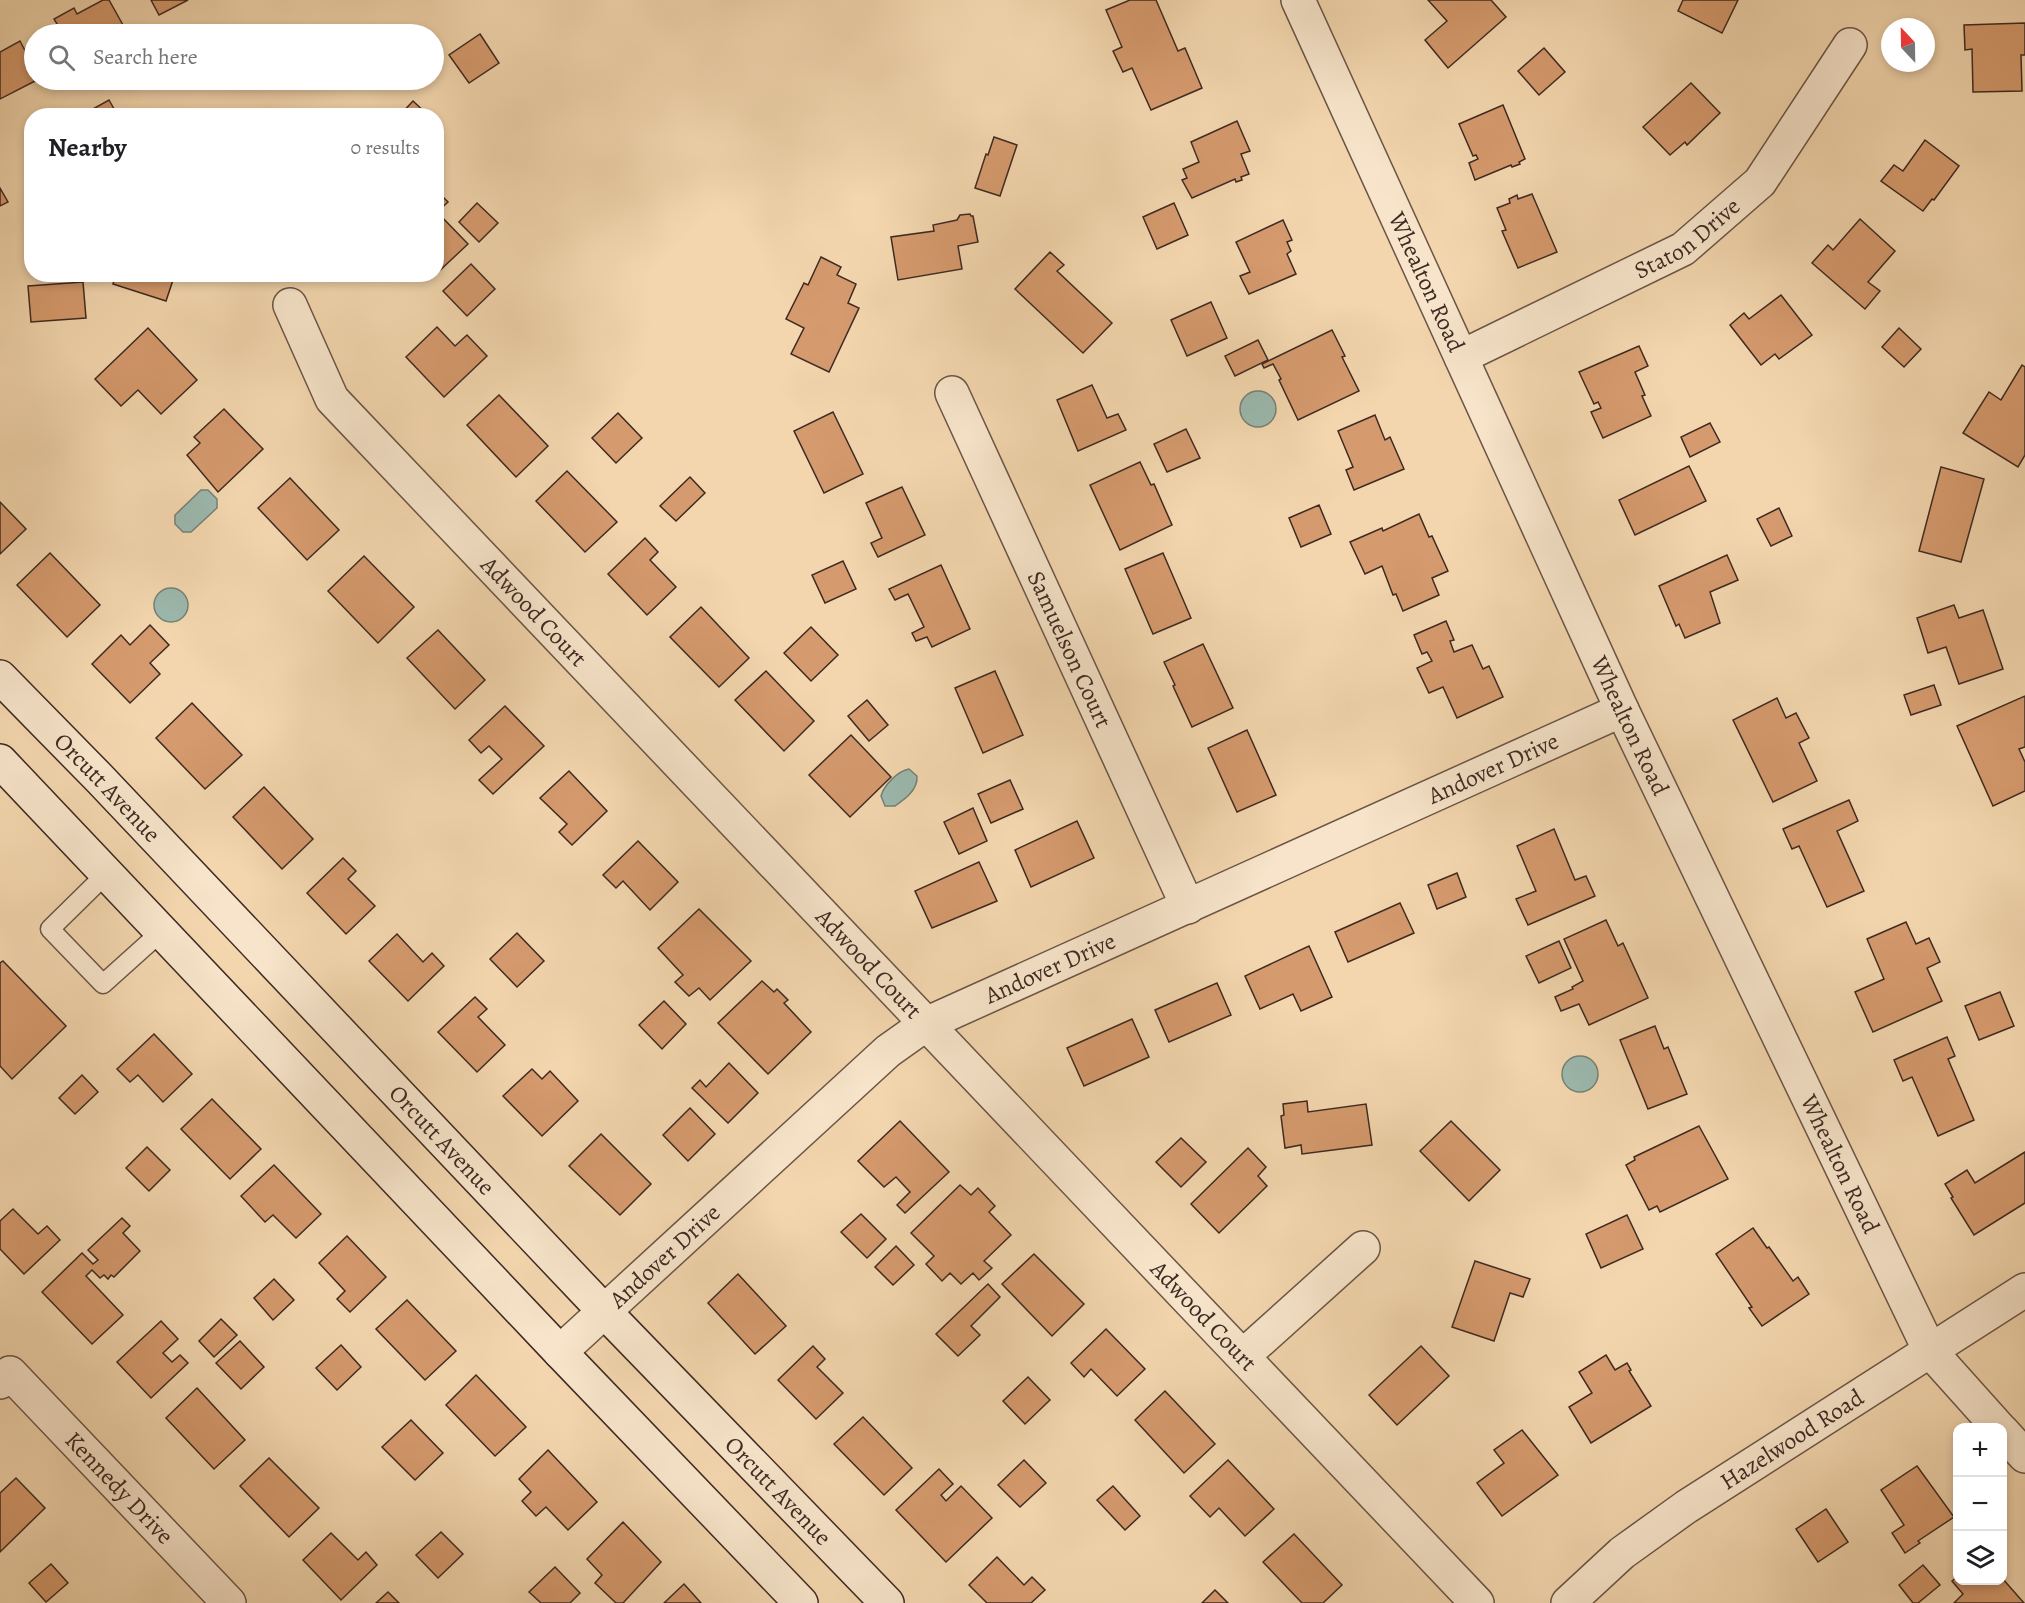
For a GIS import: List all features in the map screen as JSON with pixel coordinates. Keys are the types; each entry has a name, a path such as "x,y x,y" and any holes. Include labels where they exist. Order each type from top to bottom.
{"street":[{"name":"Whealton Road","path":"1298,0 1623,710 1930,1351 1995,1423"},
{"name":"Staton Drive","path":"1461,357 1683,249 1760,182 1850,45"},
{"name":"Adwood Court","path":"290,305 332,399 1477,1603"},
{"name":"Samuelson Court","path":"952,393 1188,907"},
{"name":"Orcutt Avenue","path":"0,677 100,779 604,1311 887,1603"},
{"name":"Andover Drive","path":"560,1352 888,1051 926,1024 1623,710"},
{"path":"0,761 801,1603"},
{"path":"1243,1356 1363,1248"},
{"name":"Hazelwood Road","path":"1568,1603 1622,1553 1686,1507 2025,1290"},
{"name":"Kennedy Drive","path":"5,1378 229,1603"},
{"path":"2007,1436 2025,1456"}],"lane":[{"path":"107,873 50,929 103,984 162,931"}],"water":[{"path":"1258,391 1270,397 1276,409 1270,421 1258,427 1246,421 1240,409 1246,397"},
{"path":"201,490 208,490 217,499 217,508 191,532 183,532 175,524 175,515"},
{"path":"171,588 183,593 188,605 183,617 171,622 159,617 154,605 159,593"},
{"path":"909,769 917,776 913,790 895,806 885,806 881,796 885,787 896,776"},
{"path":"1580,1056 1593,1061 1598,1074 1593,1087 1580,1092 1567,1087 1562,1074 1567,1061"}],"building":[{"path":"103,0 109,0 122,24 57,24 54,19 74,8 77,14"},
{"path":"151,0 188,0 159,15"},
{"path":"1130,0 1156,0 1178,51 1185,48 1202,88 1151,110 1132,68 1123,72 1113,51 1122,47 1106,10"},
{"path":"1428,0 1491,0 1506,17 1448,68 1425,40 1447,21"},
{"path":"1683,0 1738,0 1722,33 1678,11"},
{"path":"2025,23 2025,55 2021,55 2022,91 1973,92 1972,49 1965,50 1964,25"},
{"path":"480,34 499,63 469,83 449,55"},
{"path":"20,41 24,49 24,87 0,99 0,52"},
{"path":"1544,48 1565,72 1539,95 1518,71"},
{"path":"1691,83 1720,113 1687,145 1685,142 1670,155 1643,127"},
{"path":"109,100 114,108 95,108"},
{"path":"413,101 420,108 406,108"},
{"path":"1503,105 1525,159 1519,162 1520,164 1512,167 1511,165 1475,180 1469,163 1478,159 1476,155 1473,156 1459,124"},
{"path":"1237,121 1250,151 1241,154 1249,174 1241,177 1242,180 1236,182 1235,179 1192,198 1182,180 1187,178 1183,169 1199,162 1191,142"},
{"path":"994,137 1017,145 1000,196 975,188"},
{"path":"1925,140 1959,166 1923,211 1881,181 1894,165 1903,171"},
{"path":"0,188 8,202 0,206"},
{"path":"1532,194 1557,252 1518,268 1502,231 1506,230 1497,208 1510,203 1509,199 1517,195 1518,199"},
{"path":"477,203 498,223 479,242 459,222"},
{"path":"1174,203 1188,235 1157,249 1143,217"},
{"path":"960,215 973,216 978,242 958,246 962,269 898,280 891,237 934,231 933,225 957,220"},
{"path":"444,219 468,244 444,266"},
{"path":"1860,219 1895,251 1868,282 1880,291 1865,309 1812,263 1828,245 1833,250"},
{"path":"1283,220 1292,240 1287,242 1291,251 1287,254 1296,274 1249,294 1240,276 1250,272 1236,242"},
{"path":"1050,252 1064,265 1057,271 1112,323 1083,353 1015,289"},
{"path":"821,257 841,267 837,275 856,284 848,303 859,308 829,372 791,354 804,328 786,319 804,283 808,285"},
{"path":"471,264 495,289 467,316 443,291"},
{"path":"83,282 86,318 31,322 28,286"},
{"path":"114,282 172,282 166,301 113,284"},
{"path":"1781,295 1812,335 1779,359 1775,354 1761,365 1730,325 1744,313 1749,319"},
{"path":"1211,302 1227,338 1187,356 1171,320"},
{"path":"437,327 455,346 467,335 487,356 444,397 406,357"},
{"path":"148,328 197,380 161,414 138,390 121,406 95,379"},
{"path":"1899,328 1921,349 1904,367 1882,347"},
{"path":"1332,330 1359,391 1298,420 1273,364 1264,368 1262,364"},
{"path":"1258,340 1268,360 1235,376 1225,356"},
{"path":"1639,346 1648,366 1635,372 1651,416 1603,438 1591,412 1601,408 1598,402 1594,404 1579,372"},
{"path":"2022,365 2025,367 2025,455 2018,467 1963,433 1989,392 2001,400"},
{"path":"1092,385 1107,418 1118,414 1126,430 1078,451 1057,400"},
{"path":"499,395 548,446 516,477 467,425"},
{"path":"224,409 263,449 218,492 187,455 200,443 194,437"},
{"path":"833,412 863,474 824,493 794,431"},
{"path":"618,413 642,438 616,463 592,438"},
{"path":"1375,415 1385,440 1390,437 1404,469 1354,490 1346,470 1353,467 1338,431"},
{"path":"1710,423 1720,442 1690,457 1681,437"},
{"path":"1186,429 1200,458 1167,472 1154,444"},
{"path":"1140,462 1151,485 1154,484 1172,525 1120,550 1090,485"},
{"path":"1689,466 1706,501 1635,535 1619,500"},
{"path":"1941,467 1984,479 1961,562 1919,551"},
{"path":"567,471 617,522 585,552 536,501"},
{"path":"690,477 705,493 676,521 660,506"},
{"path":"290,478 339,530 307,560 258,508"},
{"path":"902,487 925,535 878,557 871,543 882,538 866,503"},
{"path":"0,502 26,529 0,554"},
{"path":"1319,505 1331,534 1301,547 1289,518"},
{"path":"1779,508 1792,536 1771,546 1757,519"},
{"path":"1419,514 1448,571 1432,578 1439,595 1403,611 1396,594 1393,595 1382,566 1365,574 1350,542 1382,528 1383,531"},
{"path":"645,538 658,552 650,560 676,587 647,615 608,574"},
{"path":"50,553 100,605 67,637 17,585"},
{"path":"1163,553 1191,618 1153,634 1125,569"},
{"path":"1727,555 1738,580 1710,592 1720,623 1685,638 1679,624 1676,626 1659,586"},
{"path":"364,556 414,607 378,643 328,591"},
{"path":"843,561 856,589 825,603 812,575"},
{"path":"941,565 970,629 932,647 927,637 916,641 912,633 924,627 908,594 895,600 889,589"},
{"path":"1954,605 1959,618 1983,610 2003,669 1959,684 1946,647 1928,653 1917,618"},
{"path":"701,607 749,658 719,687 670,637"},
{"path":"1446,621 1454,640 1450,641 1454,652 1472,645 1483,669 1489,666 1503,697 1457,718 1443,687 1429,693 1417,668 1432,661 1427,652 1422,654 1414,635"},
{"path":"150,625 169,645 150,663 160,674 130,703 92,664 121,635 130,645"},
{"path":"811,627 838,655 811,681 784,653"},
{"path":"438,630 485,680 455,709 407,658"},
{"path":"1203,644 1233,708 1192,727 1164,662"},
{"path":"766,671 814,721 784,751 735,700"},
{"path":"995,671 1023,735 983,753 955,688"},
{"path":"1934,685 1941,705 1911,715 1904,695"},
{"path":"2025,696 2025,747 2019,749 2025,762 2025,791 1993,806 1957,726"},
{"path":"1777,698 1786,718 1796,713 1809,738 1799,743 1817,781 1773,802 1733,720"},
{"path":"867,700 888,725 869,741 848,716"},
{"path":"192,703 242,755 205,789 156,738"},
{"path":"505,706 544,746 493,794 479,780 502,759 489,746 481,753 469,740"},
{"path":"1247,730 1276,795 1237,812 1208,748"},
{"path":"851,735 891,777 850,817 809,775"},
{"path":"569,771 607,811 572,845 559,832 567,824 540,798"},
{"path":"1010,780 1023,809 991,823 978,794"},
{"path":"264,787 313,839 282,869 233,817"},
{"path":"1849,800 1858,821 1837,831 1864,891 1827,907 1799,846 1792,849 1783,829"},
{"path":"973,808 987,841 959,854 944,822"},
{"path":"1077,821 1094,858 1031,887 1015,850"},
{"path":"1554,829 1575,880 1586,876 1595,896 1528,925 1516,899 1536,891 1517,846"},
{"path":"638,841 678,882 650,910 623,881 616,888 603,875"},
{"path":"343,858 356,871 348,879 375,906 346,934 307,893"},
{"path":"979,862 997,901 932,928 915,891"},
{"path":"1457,873 1466,897 1437,909 1428,885"},
{"path":"1400,903 1414,933 1348,962 1335,932"},
{"path":"699,909 751,961 710,1000 699,988 689,996 675,982 683,975 658,948"},
{"path":"1606,920 1618,946 1623,943 1648,998 1589,1025 1579,1004 1561,1011 1555,997 1573,989 1572,987 1583,981 1564,939"},
{"path":"1906,922 1916,944 1929,938 1940,962 1927,968 1942,1001 1873,1032 1855,992 1884,979 1867,939"},
{"path":"517,933 544,961 517,987 490,959"},
{"path":"397,934 423,962 432,953 444,966 408,1001 369,961"},
{"path":"1559,941 1571,968 1539,983 1526,956"},
{"path":"1309,946 1332,997 1301,1011 1293,994 1260,1009 1245,976"},
{"path":"3,961 66,1026 12,1079 0,1066 0,963"},
{"path":"762,981 774,992 777,989 788,1000 784,1003 811,1032 768,1074 718,1023"},
{"path":"1217,983 1231,1015 1169,1042 1155,1010"},
{"path":"2000,992 2014,1026 1979,1040 1965,1006"},
{"path":"475,997 487,1009 478,1017 505,1045 477,1072 438,1032"},
{"path":"664,1001 686,1024 662,1049 639,1025"},
{"path":"1132,1019 1149,1057 1084,1086 1067,1048"},
{"path":"1655,1026 1664,1049 1668,1047 1687,1094 1648,1109 1620,1040"},
{"path":"154,1034 192,1074 163,1102 138,1075 130,1082 117,1069"},
{"path":"1947,1037 1955,1056 1948,1059 1974,1120 1938,1136 1912,1077 1903,1081 1894,1060"},
{"path":"729,1063 758,1093 728,1123 692,1088 700,1080 706,1087"},
{"path":"532,1069 542,1079 550,1071 578,1101 542,1136 503,1096"},
{"path":"82,1075 98,1092 75,1114 59,1098"},
{"path":"212,1099 261,1149 230,1179 181,1129"},
{"path":"1307,1101 1308,1112 1366,1104 1372,1145 1302,1154 1301,1145 1285,1148 1281,1116 1284,1115 1283,1104"},
{"path":"690,1108 715,1134 688,1161 663,1135"},
{"path":"900,1121 949,1172 905,1213 897,1205 910,1192 896,1177 884,1187 858,1161"},
{"path":"1451,1121 1500,1170 1469,1201 1420,1151"},
{"path":"1699,1126 1728,1179 1660,1212 1657,1206 1649,1210 1626,1165 1635,1160 1634,1157"},
{"path":"601,1134 651,1184 620,1215 569,1166"},
{"path":"1181,1138 1206,1162 1181,1187 1156,1162"},
{"path":"147,1147 170,1170 149,1191 126,1168"},
{"path":"1248,1148 1266,1167 1258,1176 1267,1186 1219,1233 1191,1204"},
{"path":"2025,1152 2025,1203 1974,1235 1945,1184 1967,1170 1975,1183"},
{"path":"274,1165 321,1214 296,1238 273,1215 265,1222 241,1196"},
{"path":"960,1185 971,1195 978,1188 995,1206 989,1212 1011,1235 984,1261 992,1268 979,1280 973,1273 961,1284 950,1273 942,1281 926,1264 934,1256 911,1233"},
{"path":"13,1209 38,1234 47,1226 60,1240 24,1274 0,1249 0,1221"},
{"path":"861,1214 886,1239 867,1258 841,1232"},
{"path":"1627,1215 1643,1249 1601,1268 1586,1234"},
{"path":"122,1218 130,1226 123,1233 140,1251 114,1277 111,1275 108,1279 104,1275 100,1278 92,1270 86,1276 123,1315 92,1344 42,1292 82,1253 93,1264 98,1260 88,1250"},
{"path":"1753,1228 1793,1281 1798,1277 1809,1294 1762,1326 1749,1308 1752,1307 1716,1254"},
{"path":"347,1236 386,1277 350,1312 337,1299 345,1291 319,1263"},
{"path":"896,1246 914,1265 893,1285 875,1267"},
{"path":"1034,1254 1084,1304 1052,1336 1002,1284"},
{"path":"1475,1261 1530,1279 1523,1297 1510,1293 1494,1341 1452,1327"},
{"path":"738,1274 786,1326 755,1354 708,1303"},
{"path":"274,1279 294,1300 273,1320 254,1298"},
{"path":"988,1284 1000,1297 971,1326 980,1335 958,1356 936,1334"},
{"path":"407,1300 456,1351 425,1380 376,1329"},
{"path":"221,1319 237,1335 214,1357 199,1341"},
{"path":"161,1321 178,1339 163,1353 172,1362 180,1355 188,1363 151,1398 117,1362"},
{"path":"1106,1329 1145,1369 1117,1396 1091,1369 1084,1377 1071,1363"},
{"path":"240,1341 264,1367 241,1389 216,1363"},
{"path":"341,1345 361,1367 337,1390 316,1368"},
{"path":"813,1346 825,1359 817,1367 843,1393 816,1419 778,1380"},
{"path":"1421,1346 1449,1376 1397,1425 1369,1395"},
{"path":"1606,1355 1615,1370 1627,1363 1631,1370 1629,1371 1651,1406 1591,1443 1569,1407 1592,1393 1579,1372"},
{"path":"476,1375 526,1427 495,1456 446,1405"},
{"path":"1028,1377 1050,1400 1025,1424 1003,1401"},
{"path":"197,1388 245,1440 214,1469 166,1418"},
{"path":"1165,1391 1215,1444 1184,1473 1135,1420"},
{"path":"863,1417 912,1468 884,1495 834,1444"},
{"path":"411,1420 443,1453 415,1480 382,1447"},
{"path":"1522,1430 1558,1475 1502,1516 1477,1483 1504,1463 1494,1450"},
{"path":"548,1450 597,1502 568,1530 546,1507 536,1516 522,1501 531,1492 519,1479"},
{"path":"269,1458 319,1508 289,1537 240,1486"},
{"path":"1024,1460 1046,1483 1020,1507 998,1485"},
{"path":"1228,1460 1274,1509 1245,1536 1219,1508 1210,1517 1190,1496"},
{"path":"1917,1466 1953,1518 1918,1541 1920,1543 1905,1553 1892,1533 1904,1525 1881,1490"},
{"path":"939,1469 953,1484 941,1495 946,1501 961,1486 992,1518 946,1562 896,1510"},
{"path":"16,1478 45,1508 0,1552 0,1493"},
{"path":"1113,1486 1140,1516 1125,1530 1097,1500"},
{"path":"1826,1509 1848,1542 1818,1562 1796,1529"},
{"path":"623,1522 661,1562 623,1603 616,1603 595,1583 602,1575 587,1559"},
{"path":"441,1532 463,1554 438,1578 416,1555"},
{"path":"331,1533 358,1560 366,1552 377,1565 341,1600 303,1560"},
{"path":"1294,1534 1342,1585 1323,1603 1302,1603 1263,1562"},
{"path":"997,1557 1024,1585 1032,1577 1045,1590 1031,1603 987,1603 969,1585"},
{"path":"51,1564 68,1583 46,1602 29,1583"},
{"path":"1923,1565 1940,1585 1918,1603 1913,1603 1899,1585"},
{"path":"555,1567 580,1593 570,1603 541,1603 529,1592"},
{"path":"684,1584 701,1603 664,1603"},
{"path":"2007,1584 2024,1603 1954,1603 1963,1594 1955,1585"},
{"path":"1215,1590 1228,1603 1202,1603"},
{"path":"388,1592 399,1603 376,1603"}]}
